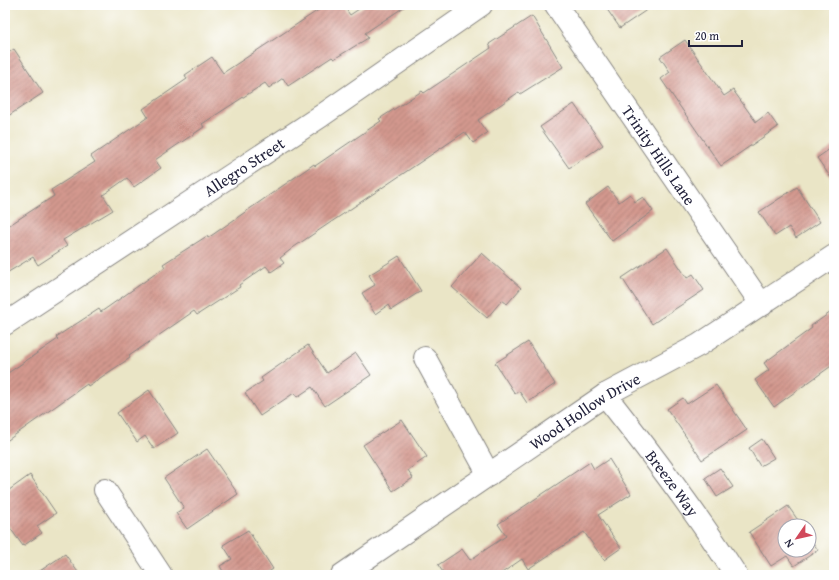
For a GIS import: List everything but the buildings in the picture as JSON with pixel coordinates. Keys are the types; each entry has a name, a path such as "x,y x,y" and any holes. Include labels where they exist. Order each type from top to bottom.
{"street":[{"name":"Allegro Street","path":"5,324 321,116 481,5"},
{"name":"Trinity Hills Lane","path":"556,5 762,305"},
{"name":"Wood Hollow Drive","path":"342,575 605,395 698,345 762,305 834,256"},
{"path":"425,358 488,475"},
{"name":"Breeze Way","path":"605,395 657,460 717,545 736,575"},
{"path":"105,490 161,575"}]}
